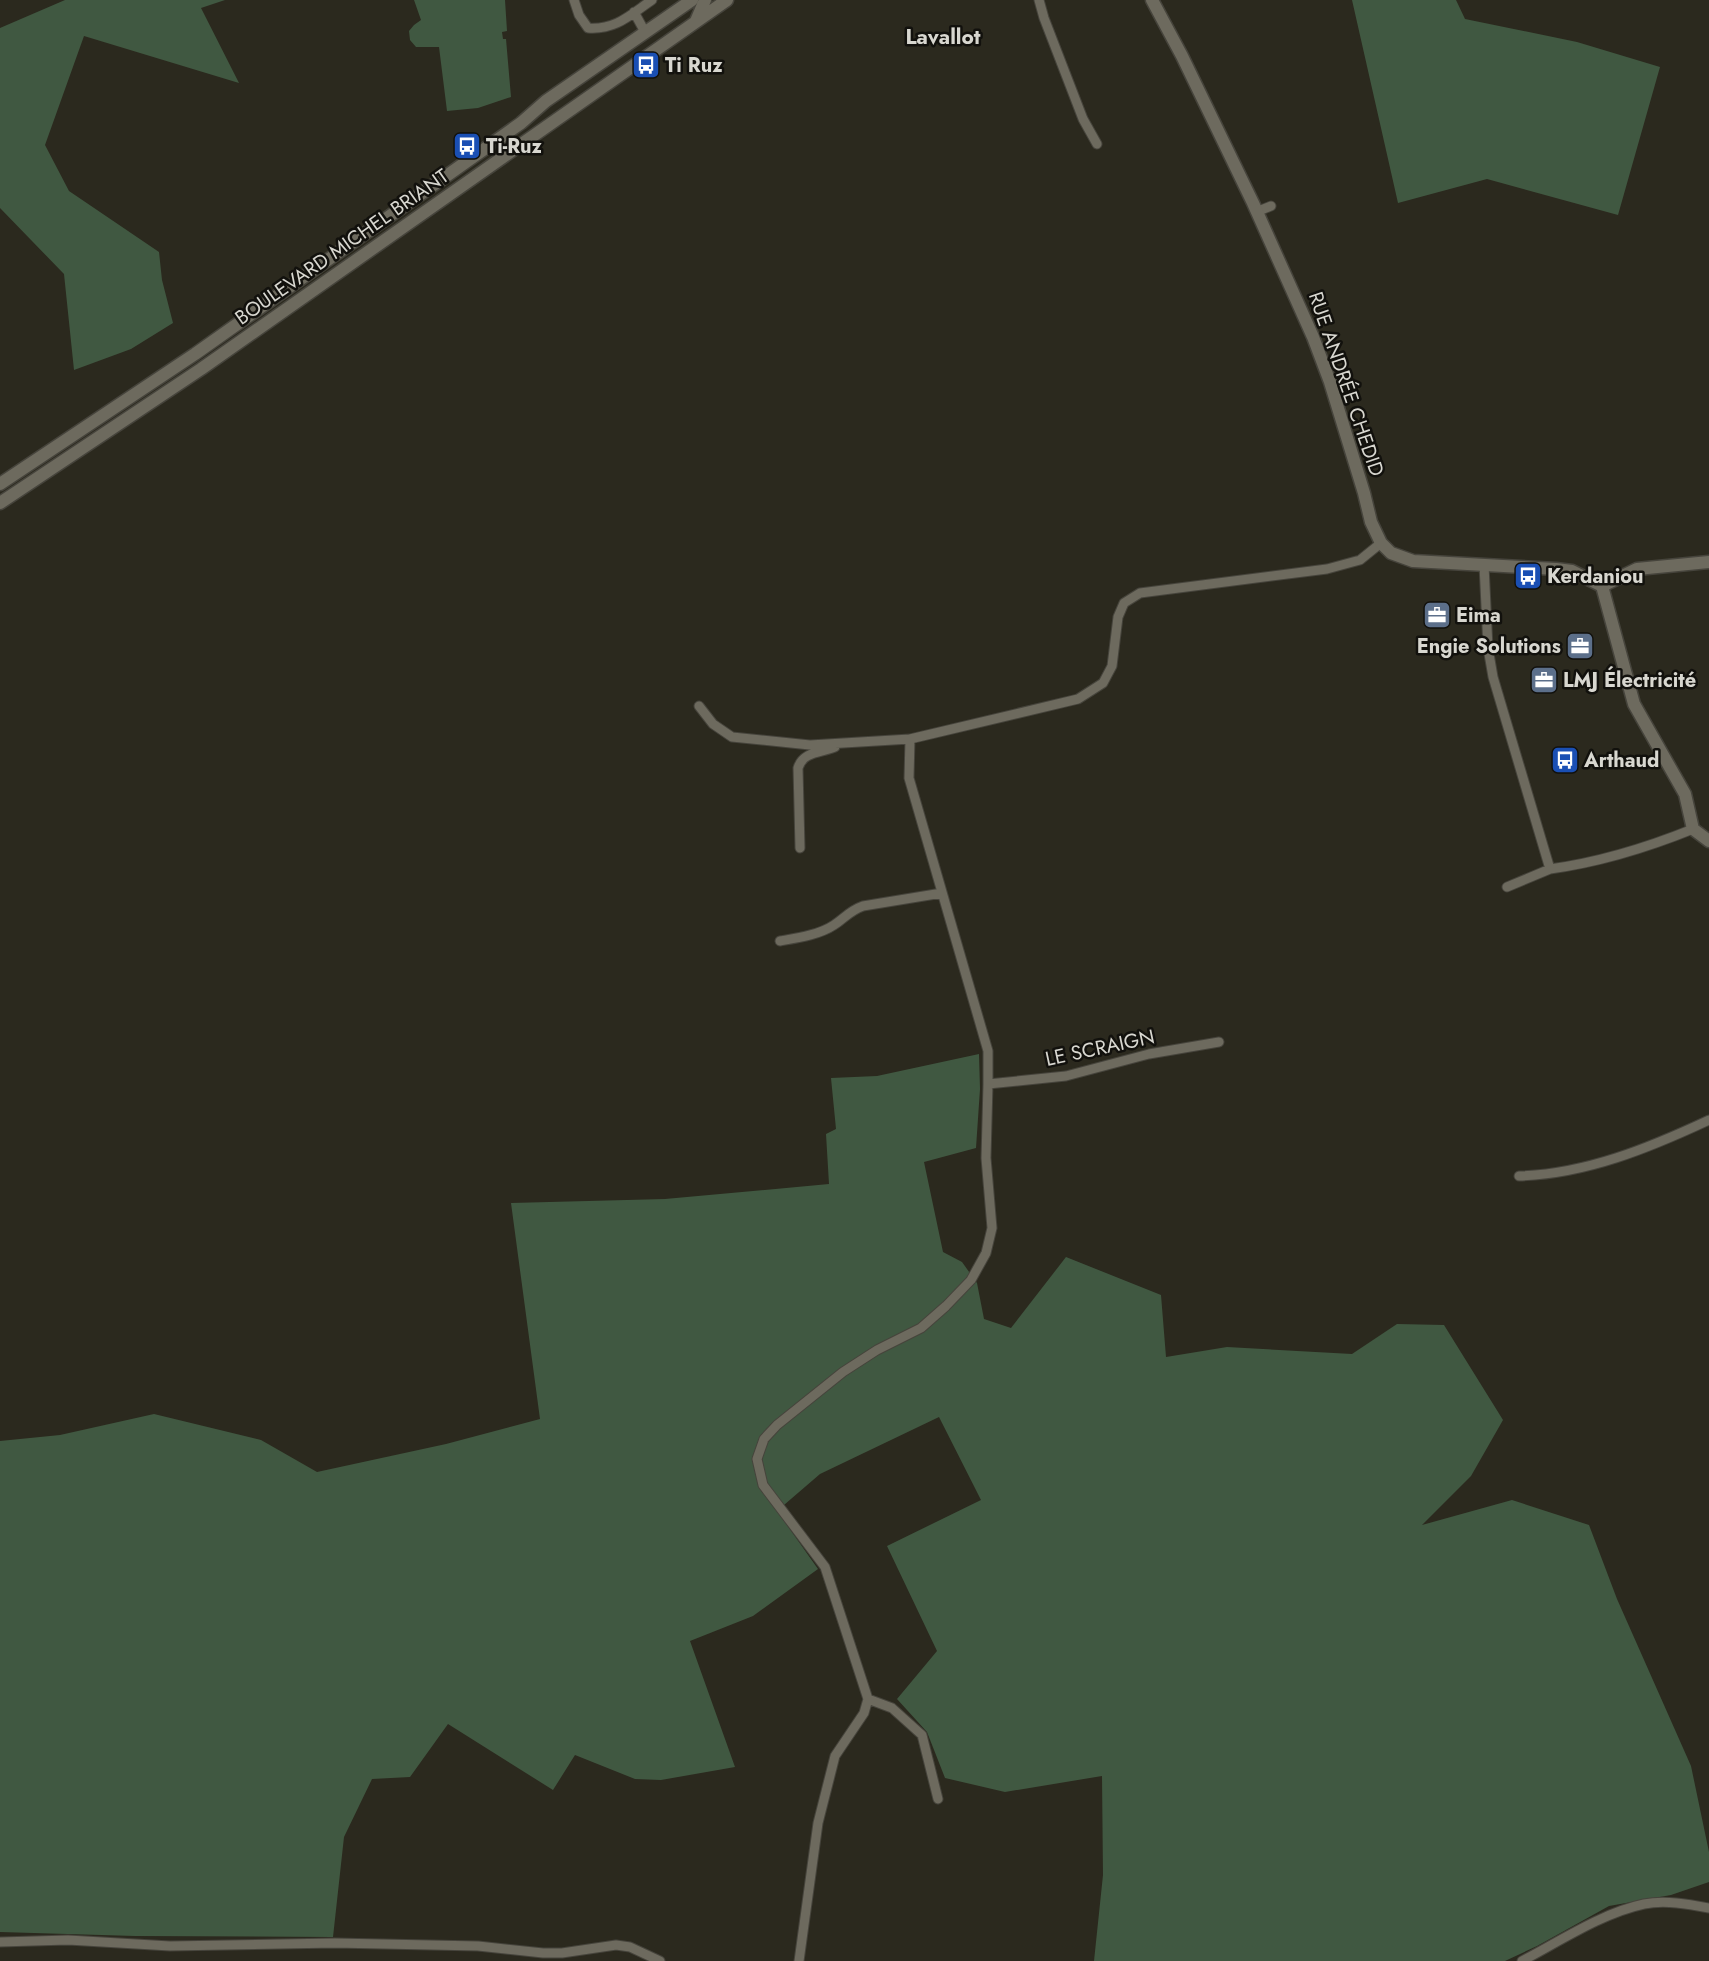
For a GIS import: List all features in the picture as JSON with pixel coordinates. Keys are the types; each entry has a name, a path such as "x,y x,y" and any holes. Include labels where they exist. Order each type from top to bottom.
{"main road":[{"name":"BOULEVARD MICHEL BRIANT","path":"0,484 194,354 521,123 546,101 692,0"},
{"path":"696,21 705,0"},
{"name":"BOULEVARD MICHEL BRIANT","path":"0,503 202,369 727,0"},
{"name":"RUE ANDRÉE CHEDID","path":"1152,0 1182,56 1313,337 1330,382 1371,522 1381,543"},
{"path":"1381,543 1391,553 1414,561 1572,571 1602,586 1634,704 1685,794 1693,829 1709,841"},
{"path":"1602,586 1637,569 1709,562"}],"street":[{"path":"574,0 579,15 588,28 614,26 652,0"},
{"path":"1038,0 1084,119 1097,144"},
{"path":"634,12 645,32"},
{"path":"1256,212 1271,206"},
{"path":"699,706 713,724 732,737 810,745 910,739 1078,699 1103,684 1112,666 1118,617 1124,603 1140,593 1327,569 1360,560 1381,543"},
{"path":"1484,565 1488,648 1493,677 1550,869"},
{"path":"799,1961 818,1823 835,1756 864,1713 868,1699 825,1567 763,1485 757,1458 764,1439 776,1425 843,1372 877,1350 921,1328 946,1306 970,1280 986,1253 992,1228 986,1158 988,1051 909,778 910,739"},
{"path":"800,848 798,768 800,761 804,757 842,743"},
{"path":"1507,887 1550,869 1591,863 1668,840 1693,829"},
{"path":"780,941 802,938 833,926 851,910 863,906 942,893"},
{"name":"LE SCRAIGN","path":"988,1084 1066,1076 1149,1054 1219,1042"},
{"path":"1519,1176 1554,1173 1603,1162 1648,1148 1709,1120"},
{"path":"868,1699 892,1708 922,1736 938,1799"},
{"path":"1522,1961 1614,1913 1646,1904 1685,1903 1709,1908"},
{"path":"0,1942 68,1940 170,1946 335,1943 459,1945 562,1953 616,1945 630,1947 660,1961"}],"green space":[{"path":"65,0 225,0 201,8 239,83 84,36 45,145 69,191 159,252 162,280 173,323 131,349 74,370 64,274 0,208 0,28"},
{"path":"414,0 505,0 507,31 502,32 503,39 506,39 511,97 478,108 447,111 439,47 416,47 410,40 409,31 421,20"},
{"path":"1352,0 1456,0 1465,19 1577,42 1660,67 1618,215 1487,179 1398,203"},
{"path":"979,1054 980,1089 976,1148 924,1162 943,1252 962,1262 977,1283 984,1319 1011,1328 1066,1257 1161,1295 1166,1357 1227,1347 1352,1354 1397,1324 1444,1325 1503,1420 1471,1476 1422,1525 1512,1500 1589,1525 1617,1599 1691,1766 1709,1852 1709,1882 1671,1895 1609,1906 1537,1946 1505,1961 1094,1961 1103,1875 1102,1776 1005,1792 945,1778 927,1732 897,1699 937,1651 887,1546 981,1500 939,1417 820,1474 777,1511 818,1569 753,1616 690,1641 735,1767 661,1780 635,1779 575,1755 553,1790 448,1724 410,1777 372,1779 344,1837 333,1937 135,1936 0,1932 0,1441 60,1435 154,1414 261,1440 317,1472 446,1444 540,1419 511,1203 665,1199 829,1184 826,1134 836,1129 831,1078 877,1076"}],"place":[{"name":"Ti Ruz","path":"646,65"},
{"name":"Ti-Ruz","path":"467,146"},
{"name":"Kerdaniou","path":"1528,576"},
{"name":"Eima","path":"1437,615"},
{"name":"Engie Solutions","path":"1580,646"},
{"name":"LMJ Électricité","path":"1544,680"},
{"name":"Arthaud","path":"1565,760"}],"district":[{"name":"Lavallot","path":"943,37"}]}
